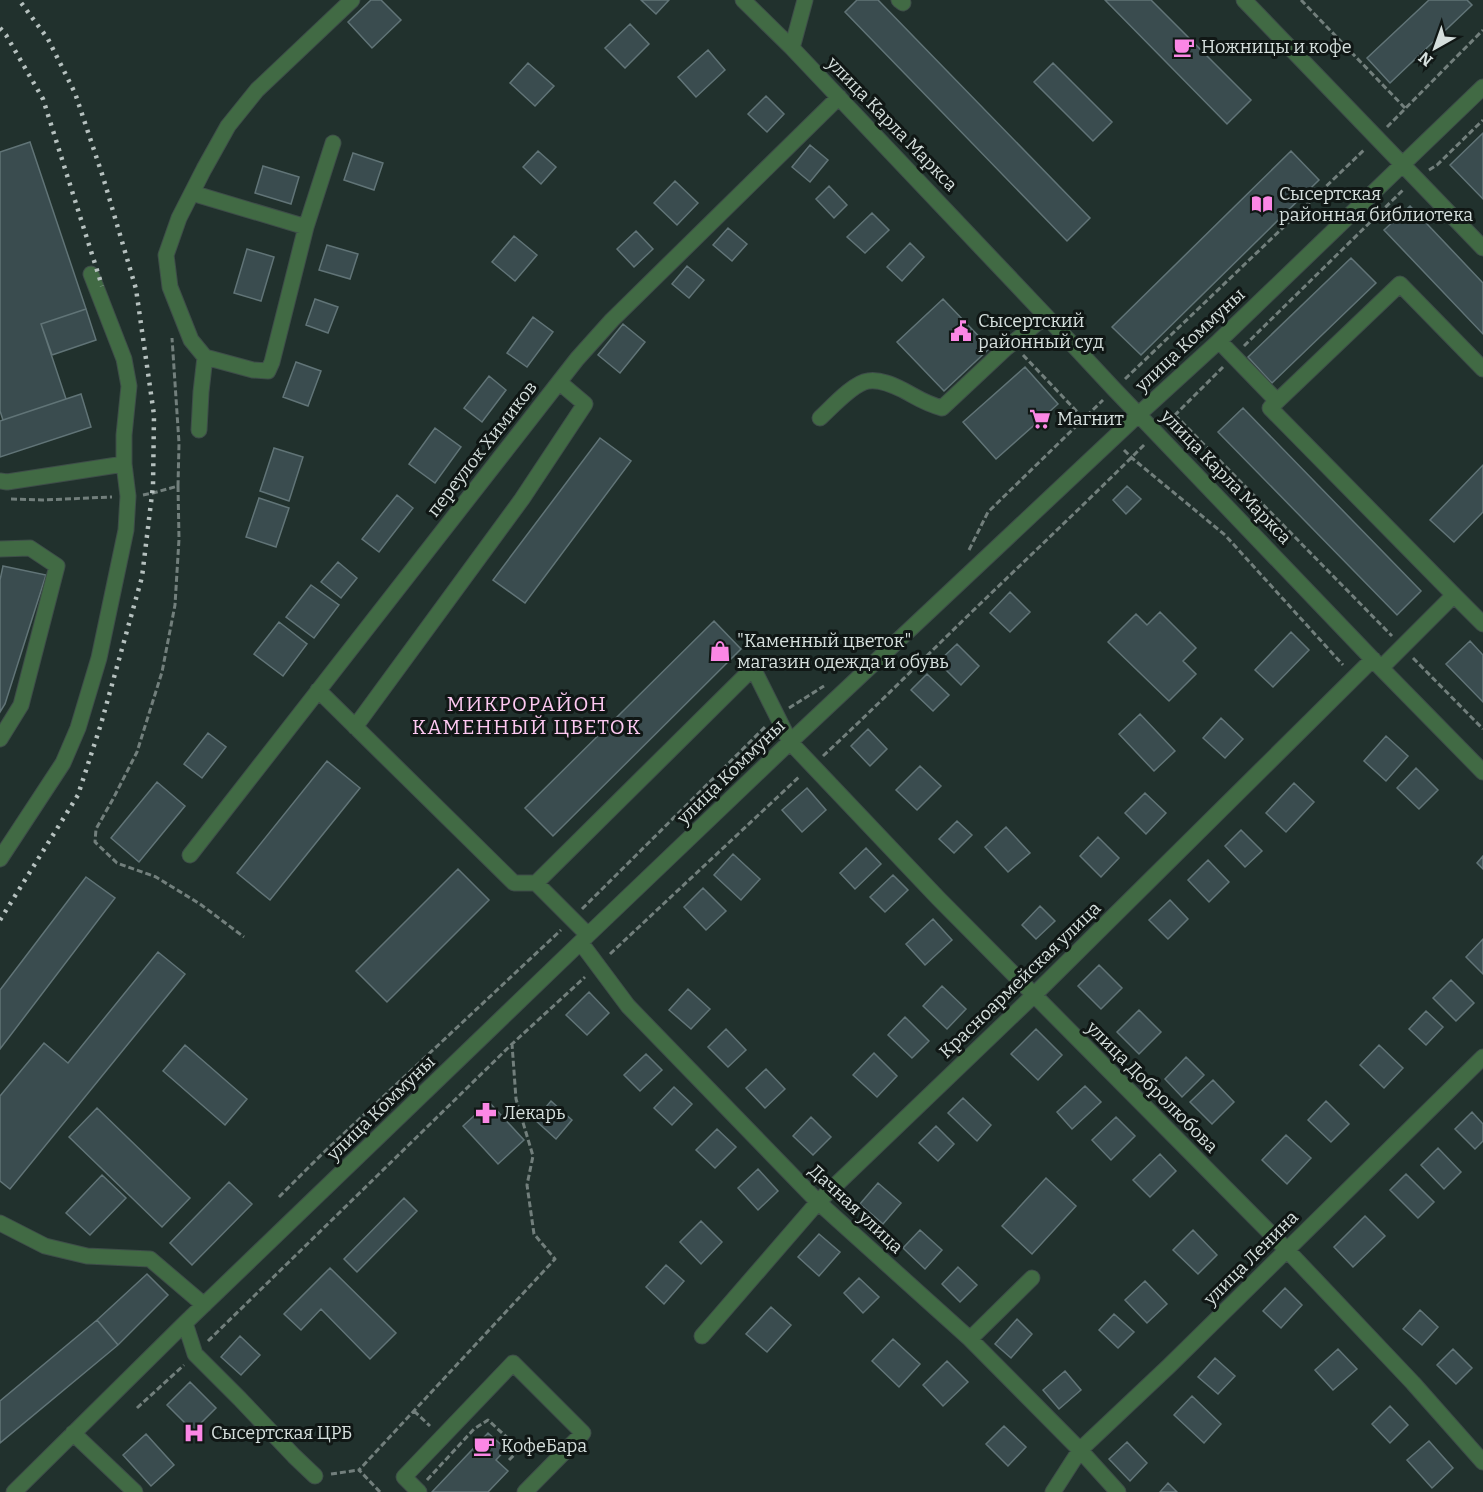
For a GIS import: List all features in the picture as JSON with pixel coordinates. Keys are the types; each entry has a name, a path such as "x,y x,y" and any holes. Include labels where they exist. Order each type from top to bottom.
{"street":[{"path":"333,143 306,227 268,371 253,370 205,357 192,340 170,287 166,255 179,218 228,126 257,90 352,0"},
{"name":"улица Карла Маркса","path":"743,0 839,97 1114,389 1483,772"},
{"path":"792,48 805,0"},
{"path":"1244,0 1483,248"},
{"name":"улица Коммуны","path":"14,1492 185,1323 584,939 790,742 1219,341 1483,87"},
{"name":"переулок Химиков","path":"190,855 577,359 612,320 839,97"},
{"path":"192,193 306,227"},
{"path":"0,859 63,763 78,728 99,658 126,530 128,496 124,464 124,435 129,386 124,359 91,273"},
{"path":"1483,369 1400,284 1270,408 1483,624"},
{"path":"820,418 852,389 866,381 880,381 903,390 927,404 942,408 1046,316"},
{"path":"1219,341 1277,401"},
{"path":"199,430 205,357"},
{"path":"355,727 522,499 585,404 560,382"},
{"path":"0,482 124,464"},
{"path":"0,549 30,548 57,566 21,705 0,740"},
{"name":"Красноармейская улица","path":"702,1336 818,1202 1034,995 1355,677 1402,647 1454,595"},
{"name":"улица Добролюбова","path":"536,883 753,668 790,742 938,898 1287,1250 1413,1383 1483,1462"},
{"path":"318,690 514,883 536,883"},
{"name":"Дачная улица","path":"536,883 572,919 598,965 628,1006 818,1202 970,1339 1080,1450 1118,1492"},
{"name":"улица Ленина","path":"1053,1492 1080,1450 1169,1366 1483,1057"},
{"path":"0,1223 45,1246 87,1256 150,1259 204,1305"},
{"path":"970,1339 1032,1278"},
{"path":"185,1323 195,1354 315,1476"},
{"path":"423,1486 404,1477 513,1362 583,1433 525,1492"},
{"path":"73,1433 135,1492"}],"path":[{"path":"1301,0 1405,108"},
{"path":"969,550 988,512 1377,138 1483,30"},
{"path":"137,1408 512,1044 867,715 1416,178 1437,165 1483,120"},
{"path":"1013,343 1084,419"},
{"path":"1090,413 1131,458 1225,535 1355,677"},
{"path":"1174,415 1483,729"},
{"path":"178,486 179,539 175,605 162,672 137,752 96,829 95,842 117,863 156,877 200,904 244,938"},
{"path":"279,1197 572,919 777,716 826,684"},
{"path":"315,1476 359,1470 555,1259 534,1234 527,1185 533,1156 516,1099 512,1044"},
{"path":"423,1486 474,1429 488,1420 512,1442 517,1452 508,1461"},
{"path":"359,1470 380,1492"}],"building":[{"path":"371,0 381,0 401,20 372,48 348,22"},
{"path":"641,0 669,0 656,14"},
{"path":"857,0 878,0 1090,218 1067,241 845,12"},
{"path":"1105,0 1151,0 1251,100 1227,124"},
{"path":"1429,0 1467,0 1472,5 1390,83 1367,58"},
{"path":"630,24 649,44 625,68 605,48"},
{"path":"708,50 725,70 696,97 678,77"},
{"path":"528,63 554,86 535,106 510,83"},
{"path":"1053,63 1112,122 1093,141 1034,82"},
{"path":"766,96 784,114 767,132 748,114"},
{"path":"1483,133 1483,199 1450,165"},
{"path":"30,142 86,309 41,324 66,399 3,420 0,411 0,152"},
{"path":"810,145 828,160 810,182 792,167"},
{"path":"538,151 556,167 541,184 523,167"},
{"path":"1291,151 1319,180 1141,355 1112,327"},
{"path":"353,153 383,163 374,190 344,180"},
{"path":"263,166 299,177 291,204 255,193"},
{"path":"675,181 698,203 677,225 654,203"},
{"path":"829,186 847,205 834,218 816,199"},
{"path":"1410,206 1483,283 1483,334 1384,230"},
{"path":"872,213 889,230 865,253 847,237"},
{"path":"728,228 747,244 732,261 713,245"},
{"path":"636,231 653,249 634,267 617,249"},
{"path":"514,236 537,255 515,281 492,262"},
{"path":"910,243 924,257 902,281 887,267"},
{"path":"327,245 358,254 350,279 319,270"},
{"path":"247,249 274,257 261,301 234,293"},
{"path":"1351,258 1376,283 1272,383 1248,357"},
{"path":"687,266 704,280 689,298 672,284"},
{"path":"315,299 338,307 328,333 306,325"},
{"path":"943,299 990,348 944,391 897,342"},
{"path":"86,309 96,340 52,355 41,324"},
{"path":"533,317 553,332 527,367 507,353"},
{"path":"623,324 645,342 620,373 598,355"},
{"path":"296,362 321,371 308,406 283,397"},
{"path":"1025,367 1058,404 996,459 963,422"},
{"path":"489,376 506,390 482,422 464,408"},
{"path":"81,394 91,427 0,457 0,421"},
{"path":"1243,408 1421,591 1397,615 1218,432"},
{"path":"435,428 461,447 435,483 409,464"},
{"path":"600,438 631,461 525,603 493,580"},
{"path":"274,448 303,457 289,501 260,491"},
{"path":"1483,465 1483,512 1454,542 1430,520"},
{"path":"1127,486 1141,499 1126,514 1113,500"},
{"path":"397,495 413,508 379,552 362,539"},
{"path":"259,498 289,508 276,547 246,537"},
{"path":"338,562 357,578 341,598 321,582"},
{"path":"3,566 46,575 5,704 0,712 0,580"},
{"path":"311,585 339,605 314,638 286,617"},
{"path":"1010,592 1030,612 1010,632 990,613"},
{"path":"1160,612 1196,648 1183,661 1196,674 1169,701 1108,642 1136,614 1147,625"},
{"path":"714,621 741,649 553,836 525,808"},
{"path":"279,622 307,644 283,676 254,654"},
{"path":"1291,632 1309,650 1273,687 1255,670"},
{"path":"1470,641 1483,655 1483,702 1446,664"},
{"path":"957,644 979,666 961,685 938,662"},
{"path":"927,674 949,695 933,711 911,690"},
{"path":"1140,714 1175,751 1154,771 1119,734"},
{"path":"1221,718 1243,739 1225,758 1203,738"},
{"path":"868,729 887,749 870,766 851,746"},
{"path":"208,733 226,747 202,778 184,764"},
{"path":"1386,736 1408,756 1386,781 1364,761"},
{"path":"327,761 360,788 270,900 237,873"},
{"path":"920,766 941,786 917,810 896,790"},
{"path":"1416,768 1438,790 1419,809 1397,788"},
{"path":"157,782 185,806 139,862 111,838"},
{"path":"1294,783 1314,802 1286,832 1266,813"},
{"path":"807,788 826,810 802,832 782,810"},
{"path":"1145,793 1166,813 1146,834 1125,813"},
{"path":"957,821 972,835 954,853 939,839"},
{"path":"1006,827 1030,853 1008,872 985,847"},
{"path":"1241,830 1262,851 1245,867 1225,846"},
{"path":"1098,837 1119,858 1101,877 1080,856"},
{"path":"866,848 881,864 855,889 840,873"},
{"path":"733,854 760,879 741,900 714,875"},
{"path":"1483,856 1483,869 1477,863"},
{"path":"1208,860 1229,882 1209,902 1188,880"},
{"path":"458,869 489,900 387,1002 356,971"},
{"path":"893,875 908,890 885,912 870,897"},
{"path":"86,877 115,898 0,1049 0,990"},
{"path":"703,888 726,911 706,930 684,907"},
{"path":"1170,900 1188,919 1168,939 1149,920"},
{"path":"1040,906 1055,921 1036,939 1022,925"},
{"path":"933,919 952,940 925,965 906,944"},
{"path":"1483,939 1483,974 1466,957"},
{"path":"158,952 185,974 10,1189 0,1181 0,1096 44,1043 68,1063"},
{"path":"1099,965 1122,988 1101,1009 1078,986"},
{"path":"1451,980 1474,1003 1456,1021 1433,998"},
{"path":"942,986 966,1009 947,1029 923,1006"},
{"path":"688,989 710,1009 691,1029 669,1010"},
{"path":"589,992 609,1013 587,1035 566,1015"},
{"path":"1139,1010 1161,1032 1139,1054 1117,1032"},
{"path":"1426,1011 1443,1027 1426,1045 1409,1029"},
{"path":"905,1017 929,1041 912,1058 888,1035"},
{"path":"726,1029 746,1050 728,1067 708,1047"},
{"path":"1036,1029 1062,1055 1038,1080 1011,1054"},
{"path":"185,1045 247,1099 225,1125 163,1071"},
{"path":"1379,1045 1403,1068 1384,1088 1360,1065"},
{"path":"874,1053 897,1076 877,1097 853,1075"},
{"path":"646,1054 662,1070 640,1091 624,1075"},
{"path":"1186,1057 1204,1075 1182,1097 1165,1079"},
{"path":"766,1069 785,1089 765,1108 746,1088"},
{"path":"1213,1080 1234,1102 1212,1124 1190,1102"},
{"path":"1085,1086 1101,1102 1072,1129 1057,1112"},
{"path":"674,1087 692,1104 672,1125 654,1108"},
{"path":"963,1098 991,1125 977,1141 948,1113"},
{"path":"551,1101 572,1120 556,1139 535,1120"},
{"path":"1326,1101 1349,1124 1331,1142 1308,1120"},
{"path":"489,1102 524,1140 498,1164 463,1126"},
{"path":"97,1108 190,1198 162,1227 69,1137"},
{"path":"1472,1112 1483,1124 1483,1141 1475,1149 1455,1129"},
{"path":"811,1117 831,1137 813,1155 793,1136"},
{"path":"1116,1117 1135,1136 1111,1160 1092,1140"},
{"path":"936,1126 954,1144 938,1161 919,1143"},
{"path":"717,1129 736,1147 715,1168 696,1150"},
{"path":"1286,1135 1311,1158 1287,1184 1262,1160"},
{"path":"1438,1148 1461,1172 1444,1189 1421,1165"},
{"path":"1160,1154 1176,1171 1150,1197 1133,1180"},
{"path":"758,1169 778,1191 758,1210 738,1188"},
{"path":"1406,1174 1434,1202 1418,1218 1390,1190"},
{"path":"102,1175 126,1198 90,1235 66,1213"},
{"path":"1046,1178 1076,1206 1032,1254 1002,1226"},
{"path":"229,1182 252,1204 192,1265 170,1243"},
{"path":"878,1183 901,1203 883,1224 860,1204"},
{"path":"404,1198 417,1211 357,1272 344,1259"},
{"path":"1365,1216 1385,1236 1353,1267 1334,1247"},
{"path":"701,1221 722,1242 701,1264 680,1242"},
{"path":"920,1230 942,1250 925,1269 903,1248"},
{"path":"1193,1230 1217,1255 1198,1274 1173,1250"},
{"path":"819,1234 840,1252 819,1276 798,1257"},
{"path":"666,1265 684,1281 664,1304 646,1287"},
{"path":"958,1267 977,1285 960,1302 942,1284"},
{"path":"330,1268 396,1333 370,1359 321,1309 301,1330 284,1314"},
{"path":"147,1274 168,1295 118,1345 97,1320"},
{"path":"859,1278 879,1297 863,1313 844,1293"},
{"path":"1145,1281 1167,1304 1147,1323 1125,1300"},
{"path":"1285,1288 1302,1305 1281,1328 1263,1311"},
{"path":"771,1307 791,1325 767,1352 746,1334"},
{"path":"1420,1310 1438,1327 1422,1345 1403,1329"},
{"path":"1114,1314 1134,1332 1118,1348 1099,1330"},
{"path":"1017,1319 1032,1334 1011,1358 995,1344"},
{"path":"97,1320 118,1345 0,1443 0,1401"},
{"path":"240,1336 260,1355 241,1375 221,1357"},
{"path":"893,1339 920,1364 899,1387 872,1361"},
{"path":"1338,1349 1357,1369 1333,1390 1315,1370"},
{"path":"1453,1349 1472,1368 1456,1384 1437,1365"},
{"path":"1215,1358 1235,1376 1218,1394 1198,1377"},
{"path":"947,1361 968,1382 943,1406 923,1385"},
{"path":"1065,1371 1081,1390 1059,1409 1043,1390"},
{"path":"190,1382 216,1408 193,1431 167,1405"},
{"path":"1192,1396 1221,1424 1204,1443 1174,1415"},
{"path":"1390,1406 1408,1425 1390,1443 1372,1424"},
{"path":"1004,1426 1026,1447 1008,1466 986,1444"},
{"path":"488,1433 506,1449 496,1460 508,1471 488,1492 432,1492"},
{"path":"146,1434 174,1465 151,1486 123,1455"},
{"path":"1429,1441 1453,1468 1432,1488 1407,1460"},
{"path":"1127,1442 1147,1463 1130,1481 1109,1459"},
{"path":"1168,1483 1177,1492 1160,1492"}],"railway":[{"path":"0,920 78,795 101,724 142,577 153,486 154,415 136,289 75,93 48,39 19,0"},
{"path":"0,28 43,99 102,286"}],"place":[{"name":"Ножницы и кофе","path":"1184,47"},
{"name":"Сысертская районная библиотека","path":"1262,204"},
{"name":"Сысертский районный суд","path":"961,331"},
{"name":"Магнит","path":"1040,419"},
{"name":"\"Каменный цветок\" магазин одежда и обувь","path":"720,651"},
{"name":"Лекарь","path":"486,1113"},
{"name":"Сысертская ЦРБ","path":"194,1433"},
{"name":"КофеБара","path":"484,1446"}],"district":[{"name":"МИКРОРАЙОН КАМЕННЫЙ ЦВЕТОК","path":"527,716"}]}
